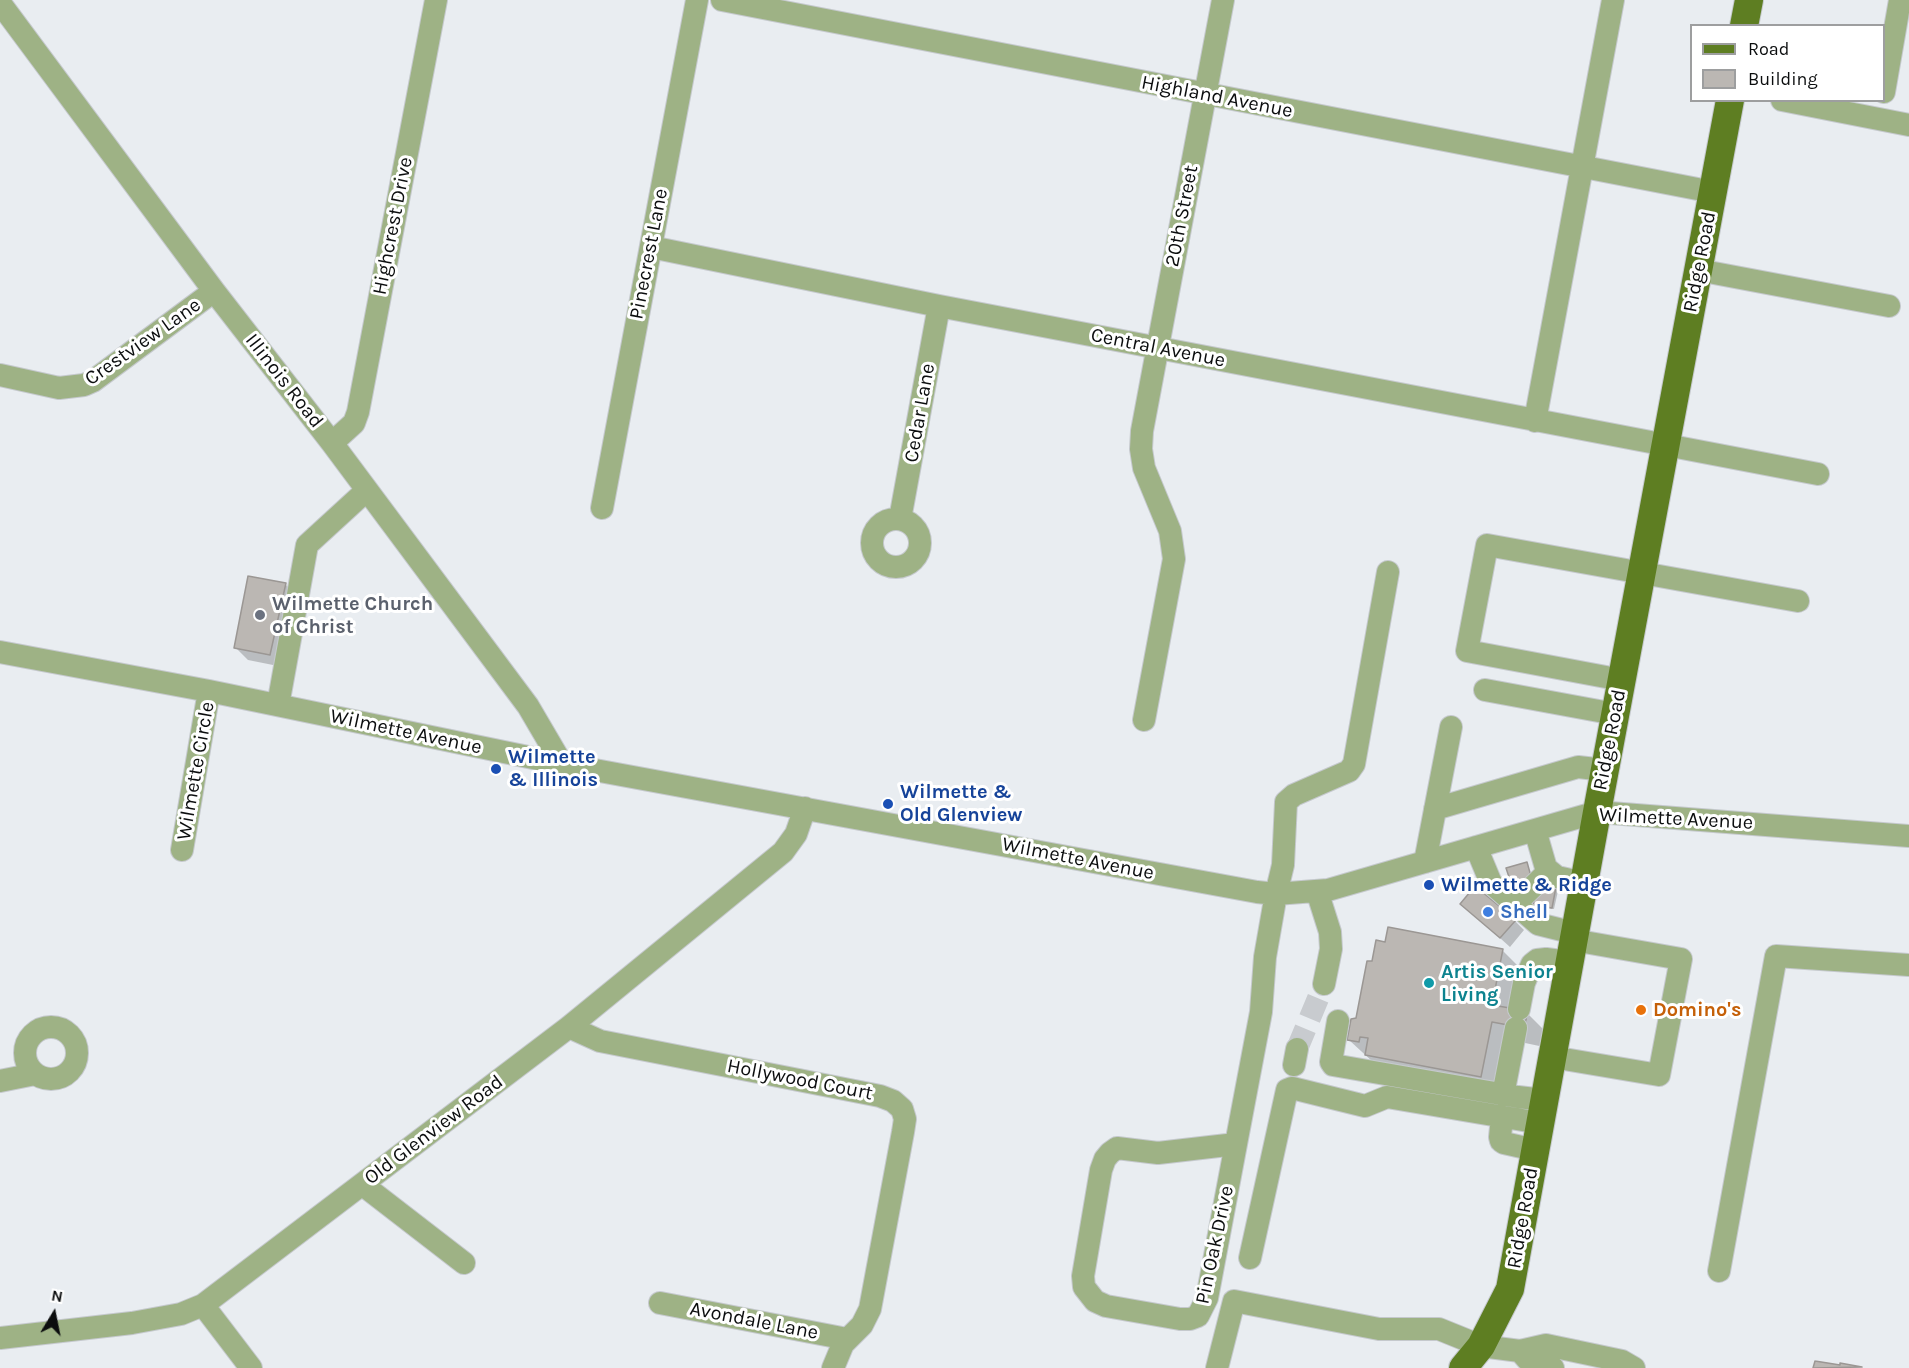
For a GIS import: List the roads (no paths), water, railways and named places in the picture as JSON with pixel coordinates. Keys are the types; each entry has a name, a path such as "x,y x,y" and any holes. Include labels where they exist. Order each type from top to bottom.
{"main road":[{"path":"1744,24 1749,0"},
{"name":"Ridge Road","path":"1463,1368 1481,1346 1510,1289 1730,102"}],"street":[{"name":"Highcrest Drive","path":"332,443 354,423 358,412 436,0"},
{"name":"Pinecrest Lane","path":"602,508 697,0"},
{"name":"Highland Avenue","path":"722,0 1713,192"},
{"name":"20th Street","path":"1144,720 1174,560 1170,531 1144,468 1141,449 1142,432 1223,0"},
{"path":"1535,421 1613,0"},
{"path":"1885,86 1900,0"},
{"name":"Illinois Road","path":"0,3 214,291 332,443 528,706 562,764"},
{"path":"1802,102 1880,110 1909,125"},
{"name":"Central Avenue","path":"651,247 939,306 1818,474"},
{"path":"1698,270 1889,306"},
{"name":"Crestview Lane","path":"0,375 58,388 84,386 214,291"},
{"name":"Cedar Lane","path":"900,519 939,306"},
{"path":"279,705 307,545 367,490"},
{"path":"1622,680 1467,651 1487,545 1798,601"},
{"name":"Pin Oak Drive","path":"1236,1144 1158,1153 1117,1148 1110,1153 1101,1170 1083,1276 1084,1287 1095,1301 1180,1319 1197,1316 1203,1309 1207,1299 1261,1012 1265,957 1283,865 1286,802 1294,795 1349,771 1354,764 1388,572"},
{"name":"Wilmette Avenue","path":"0,652 279,705 562,764 1276,894 1328,890 1597,812 1909,836"},
{"path":"1485,690 1615,714"},
{"name":"Wilmette Circle","path":"182,850 209,692"},
{"path":"1425,862 1451,727"},
{"path":"1435,809 1578,767 1605,770"},
{"name":"Old Glenview Road","path":"0,1338 159,1318 181,1314 203,1305 569,1028 783,852 796,834 805,808"},
{"path":"1534,830 1546,868 1557,877 1584,884"},
{"path":"1476,847 1491,883 1538,924 1572,945 1682,958 1659,1075 1552,1057"},
{"path":"1515,904 1549,871"},
{"path":"1317,891 1330,932 1331,949 1324,984"},
{"path":"1534,1150 1504,1143 1500,1137 1502,1106 1517,1019 1524,983 1532,964 1572,945"},
{"path":"1719,1271 1776,956 1909,965"},
{"path":"1338,1022 1331,1062 1334,1065 1502,1106"},
{"name":"Hollywood Court","path":"569,1028 600,1041 880,1096 893,1101 902,1109 905,1119 903,1132 870,1309 862,1325 847,1339 833,1368"},
{"path":"0,1081 35,1074"},
{"path":"1250,1258 1287,1090 1292,1089 1365,1106 1387,1097 1542,1111"},
{"path":"363,1185 464,1263"},
{"path":"1217,1368 1234,1302 1379,1329 1439,1329 1481,1346 1520,1351 1546,1345 1622,1361 1634,1368"},
{"name":"Avondale Lane","path":"660,1303 847,1339"},
{"path":"203,1305 251,1368"},
{"path":"1520,1351 1534,1364 1553,1368"}],"tunnel":[{"path":"1297,1049 1324,984"}],"place":[{"name":"Wilmette Church of Christ","path":"260,615"},
{"name":"Wilmette & Illinois","path":"496,769"},
{"name":"Wilmette & Old Glenview","path":"888,804"},
{"name":"Wilmette & Ridge","path":"1429,885"},
{"name":"Shell","path":"1488,912"},
{"name":"Artis Senior Living","path":"1429,983"},
{"name":"Domino's","path":"1641,1010"}]}
